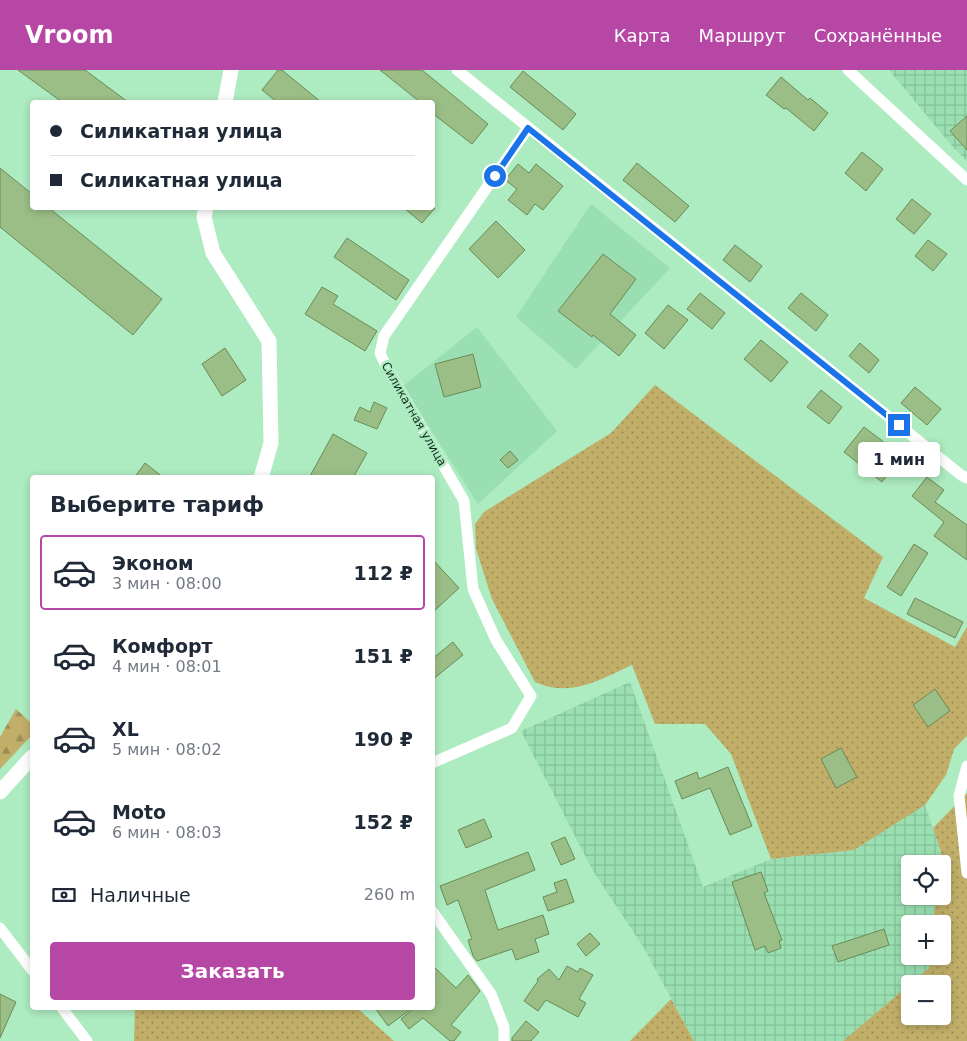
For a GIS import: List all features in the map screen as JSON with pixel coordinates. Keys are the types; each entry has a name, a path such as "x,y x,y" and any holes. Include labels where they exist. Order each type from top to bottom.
{"street":[{"path":"225,100 230,70"},
{"path":"457,70 953,469 967,478"},
{"path":"848,70 967,180"},
{"name":"Силикатная улица","path":"435,762 512,728 531,696 496,640 473,589 464,501 380,353 384,336 528,128"},
{"path":"206,210 204,217 214,253 269,341 271,444 262,475"},
{"path":"0,792 30,759"},
{"path":"967,766 959,796 967,873"},
{"path":"435,915 491,994 504,1027 504,1041"},
{"path":"0,928 30,967"},
{"path":"64,1010 88,1041"}],"shaded area":[{"path":"889,70 967,70 967,161 952,146"},
{"path":"591,204 670,268 576,369 516,317"},
{"path":"477,327 557,431 478,504 403,386"},
{"path":"630,682 703,887 771,859 854,850 925,805 941,855 901,855 901,905 935,905 934,915 901,915 901,965 929,965 929,968 921,975 901,975 901,992 843,1041 694,1041 644,948 593,871 521,731"}],"green space":[{"path":"655,385 883,557 864,598 955,647 967,627 967,736 954,749 946,775 925,805 854,850 771,859 731,754 705,724 655,724 632,665 596,681 573,688 548,686 535,682 492,599 476,549 475,524 484,512 611,433"},
{"path":"16,709 30,722 30,737 0,769 0,737"},
{"path":"967,793 967,1041 843,1041 901,992 901,1025 951,1025 951,975 921,975 929,968 929,965 951,965 951,915 934,915 935,905 951,905 951,855 941,855 933,828"},
{"path":"671,999 694,1041 630,1041"},
{"path":"135,1010 359,1010 394,1041 134,1041"}],"building":[{"path":"18,70 85,70 125,100 59,100"},
{"path":"278,70 282,70 319,100 274,100 262,90"},
{"path":"380,70 422,70 488,124 472,144 435,115 435,100 418,100"},
{"path":"523,71 576,114 563,130 510,87"},
{"path":"781,77 808,100 810,98 828,113 814,131 786,108 784,109 766,95"},
{"path":"967,116 967,150 950,131"},
{"path":"862,152 883,169 866,191 845,173"},
{"path":"637,163 689,206 675,222 623,180"},
{"path":"518,164 529,173 536,164 563,186 543,210 535,204 527,215 508,200 517,189 505,180"},
{"path":"0,168 30,192 30,210 51,210 162,299 133,335 0,227"},
{"path":"912,199 931,214 914,234 896,219"},
{"path":"406,210 433,210 422,223"},
{"path":"496,221 525,250 498,278 469,249"},
{"path":"347,238 409,280 396,300 334,257"},
{"path":"928,240 947,254 933,271 915,256"},
{"path":"735,245 762,266 750,282 723,260"},
{"path":"603,254 636,279 610,314 636,335 619,356 558,311"},
{"path":"322,287 338,296 333,304 377,331 365,351 305,314"},
{"path":"700,293 725,313 712,329 687,309"},
{"path":"801,293 828,315 816,331 788,308"},
{"path":"668,305 688,320 664,349 645,333"},
{"path":"761,340 788,362 771,382 744,359"},
{"path":"860,343 879,360 869,373 849,356"},
{"path":"225,348 246,380 222,396 202,364"},
{"path":"473,354 481,387 444,397 435,364"},
{"path":"915,387 941,409 927,425 901,403"},
{"path":"821,390 842,407 829,424 807,407"},
{"path":"374,402 387,408 377,429 354,420 360,407 370,412"},
{"path":"864,427 902,456 882,482 844,452"},
{"path":"333,434 367,453 355,475 311,475"},
{"path":"510,451 518,460 508,468 500,460"},
{"path":"145,463 160,475 136,475"},
{"path":"927,477 944,490 935,502 967,525 967,560 934,536 944,522 912,496"},
{"path":"914,544 928,553 901,596 887,587"},
{"path":"435,562 459,588 435,610"},
{"path":"915,598 963,622 955,638 907,614"},
{"path":"453,642 463,655 435,678 435,657"},
{"path":"935,689 950,711 928,727 913,705"},
{"path":"841,748 857,777 836,788 821,759"},
{"path":"728,767 752,826 730,835 710,788 682,799 675,781 697,772 699,779"},
{"path":"484,819 492,837 466,848 458,830"},
{"path":"565,837 575,859 561,865 551,843"},
{"path":"528,852 535,870 485,890 498,930 543,915 549,934 535,939 539,952 516,960 512,949 477,961 473,956 468,940 472,939 458,900 447,905 440,886"},
{"path":"761,872 768,891 764,893 782,940 779,941 781,948 768,953 765,946 755,950 732,882"},
{"path":"566,879 574,902 548,911 543,897 557,892 554,883"},
{"path":"884,929 889,945 838,962 832,946"},
{"path":"590,933 600,944 586,956 577,944"},
{"path":"567,966 578,972 580,968 593,975 579,999 586,1003 578,1017 546,1000 538,1011 524,1001 538,981 537,979 549,969 559,980"},
{"path":"435,968 456,988 468,975 480,991 451,1025 461,1032 454,1041 450,1041 423,1018 409,1029 401,1019 412,1010 435,1010"},
{"path":"0,994 16,1002 0,1038"},
{"path":"376,1010 410,1010 388,1026"},
{"path":"526,1021 539,1032 531,1041 512,1041 512,1038"}],"route":[{"path":"495,176 528,128 899,425"}]}
